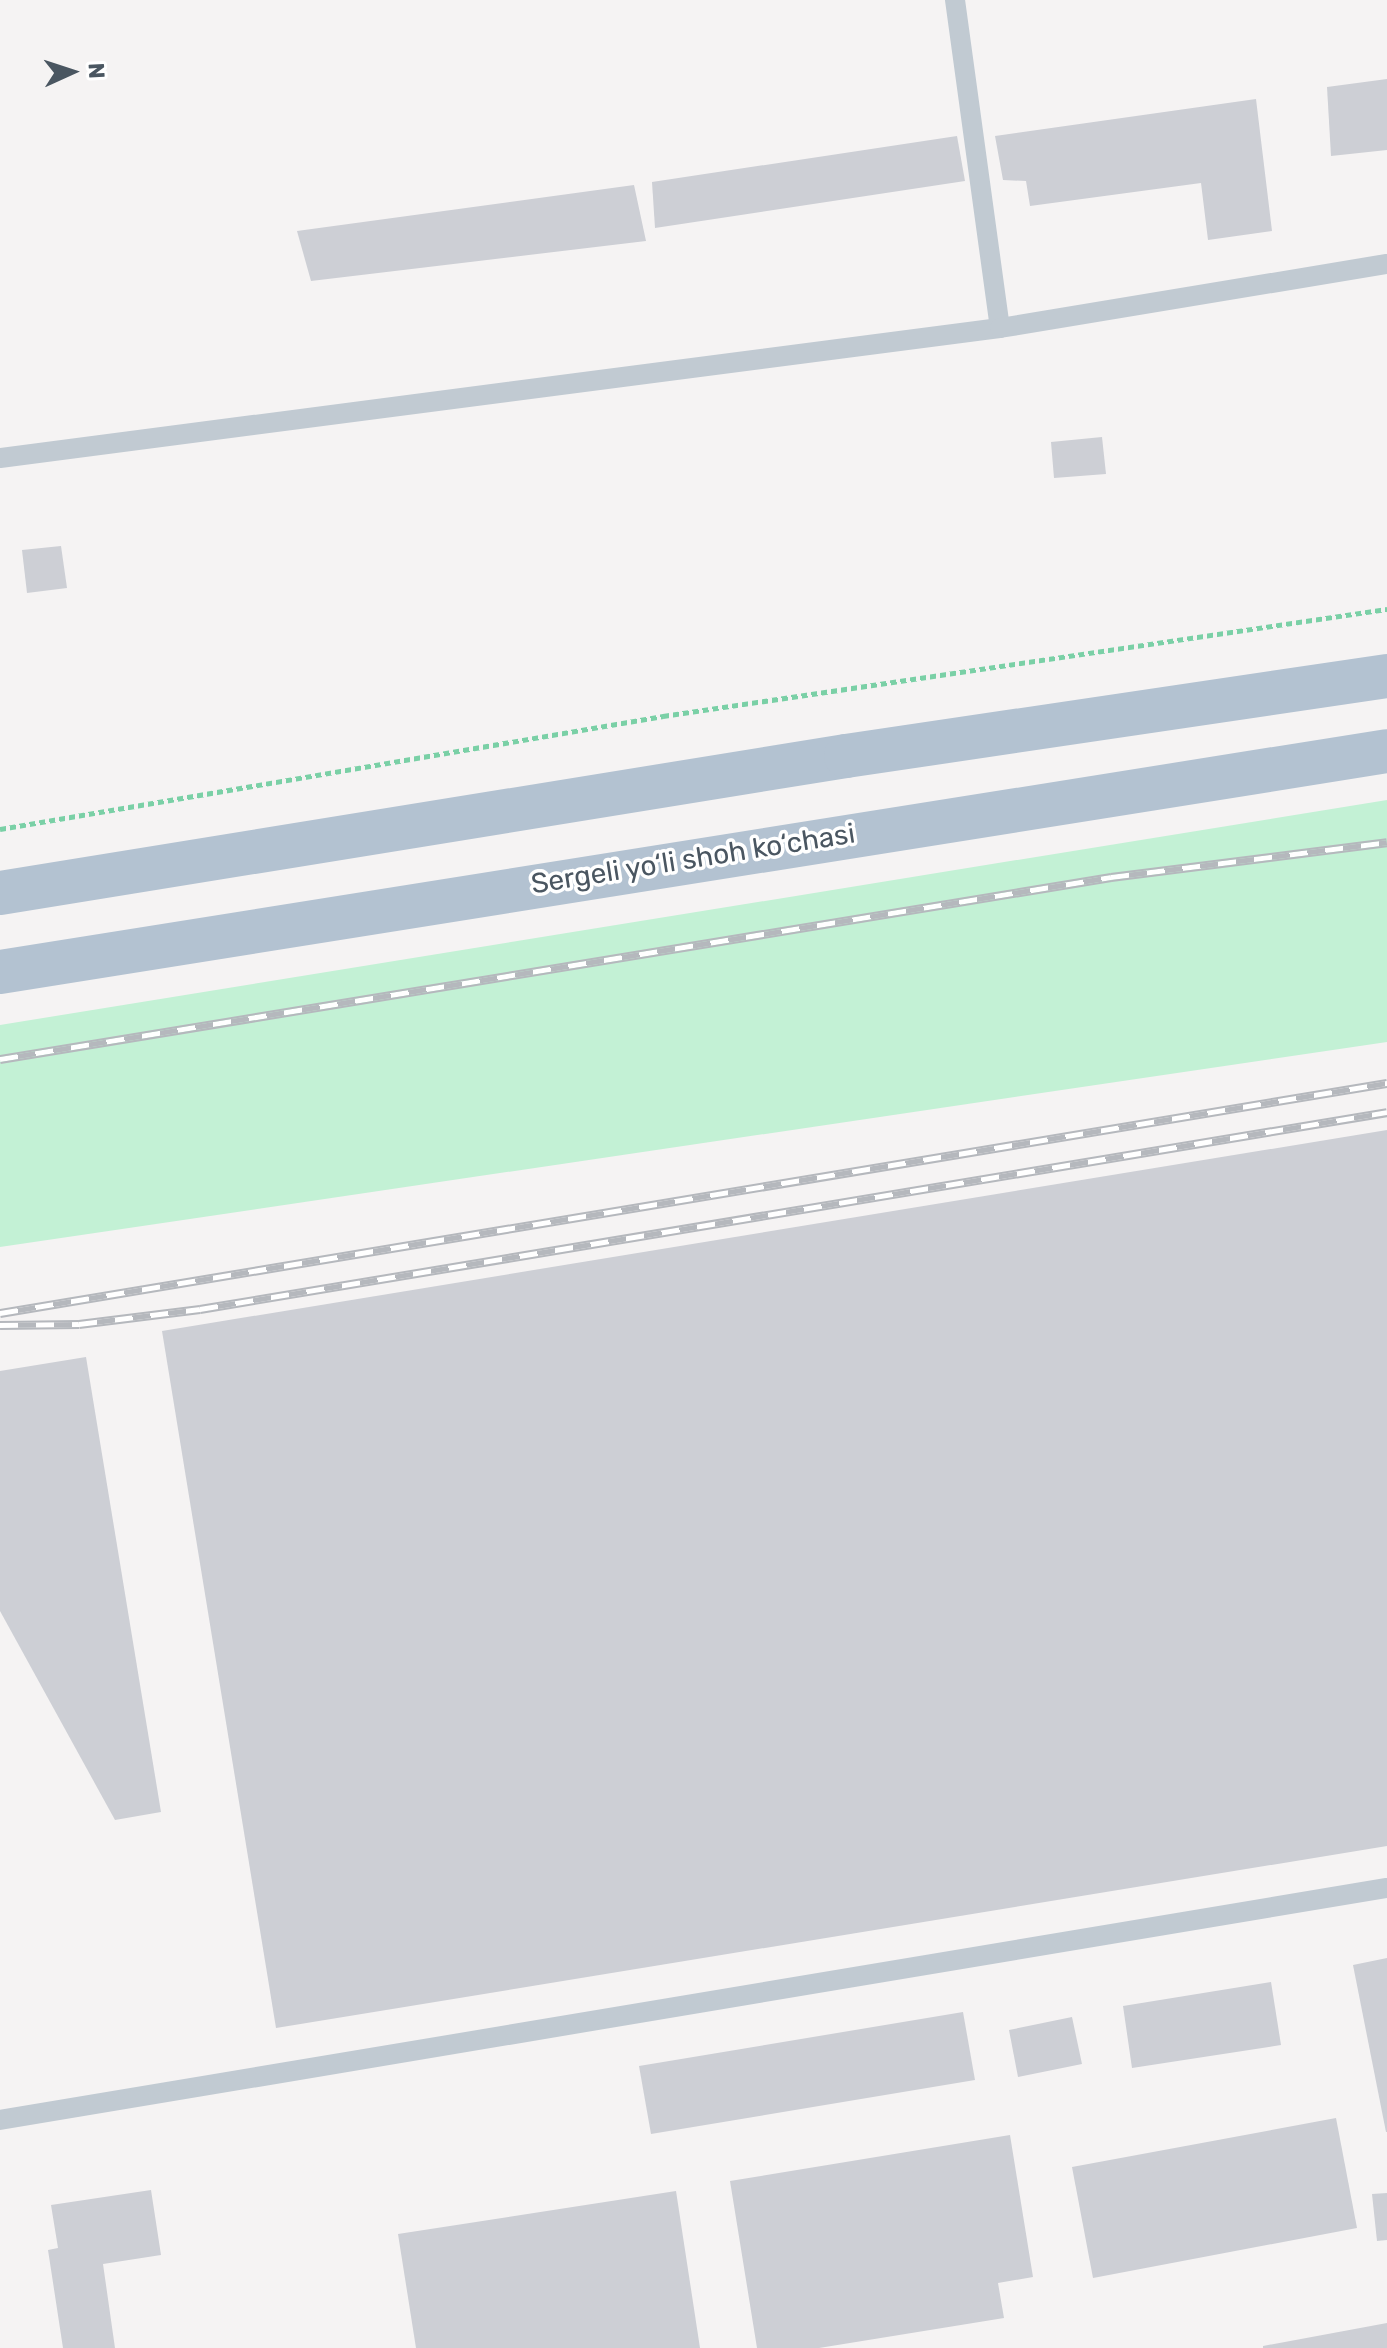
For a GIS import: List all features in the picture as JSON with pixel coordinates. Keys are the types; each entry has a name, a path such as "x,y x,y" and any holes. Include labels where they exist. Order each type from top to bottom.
{"main road":[{"path":"0,893 846,756 1387,676"},
{"name":"Sergeli yo‘li shoh ko‘chasi","path":"0,972 1387,751"}],"lane":[{"path":"955,0 1000,328"},
{"path":"0,458 1000,328 1387,264"},
{"path":"0,2120 1387,1888"}],"path":[{"path":"0,829 663,716 1387,609"}],"green space":[{"path":"1387,800 1387,1042 0,1247 0,1025"}],"building":[{"path":"1387,79 1387,150 1331,156 1327,87"},
{"path":"1256,99 1272,231 1208,240 1201,183 1030,206 1026,181 1003,180 995,136"},
{"path":"957,136 965,181 655,228 652,182"},
{"path":"634,185 646,241 311,281 297,231"},
{"path":"1102,437 1106,474 1054,478 1051,442"},
{"path":"61,546 67,588 27,593 22,550"},
{"path":"1387,1130 1387,1846 276,2028 162,1331"},
{"path":"86,1357 161,1812 115,1820 0,1611 0,1371"},
{"path":"1387,1958 1387,2132 1386,2132 1353,1965"},
{"path":"1271,1982 1281,2045 1132,2068 1123,2006"},
{"path":"963,2012 975,2080 651,2134 639,2066"},
{"path":"1072,2017 1082,2064 1018,2077 1009,2030"},
{"path":"1336,2118 1357,2228 1093,2278 1072,2167"},
{"path":"1010,2135 1033,2277 998,2283 1004,2318 819,2348 757,2348 730,2181"},
{"path":"151,2190 161,2255 103,2264 115,2348 63,2348 48,2250 58,2248 51,2205"},
{"path":"676,2191 700,2348 416,2348 398,2234"},
{"path":"1387,2193 1387,2240 1377,2241 1372,2194"},
{"path":"1387,2323 1387,2348 1263,2348 1263,2346"}],"railway":[{"path":"0,1059 1111,877 1387,842"},
{"path":"0,1313 1387,1083"},
{"path":"0,1325 79,1324 200,1309 1387,1112"}]}
